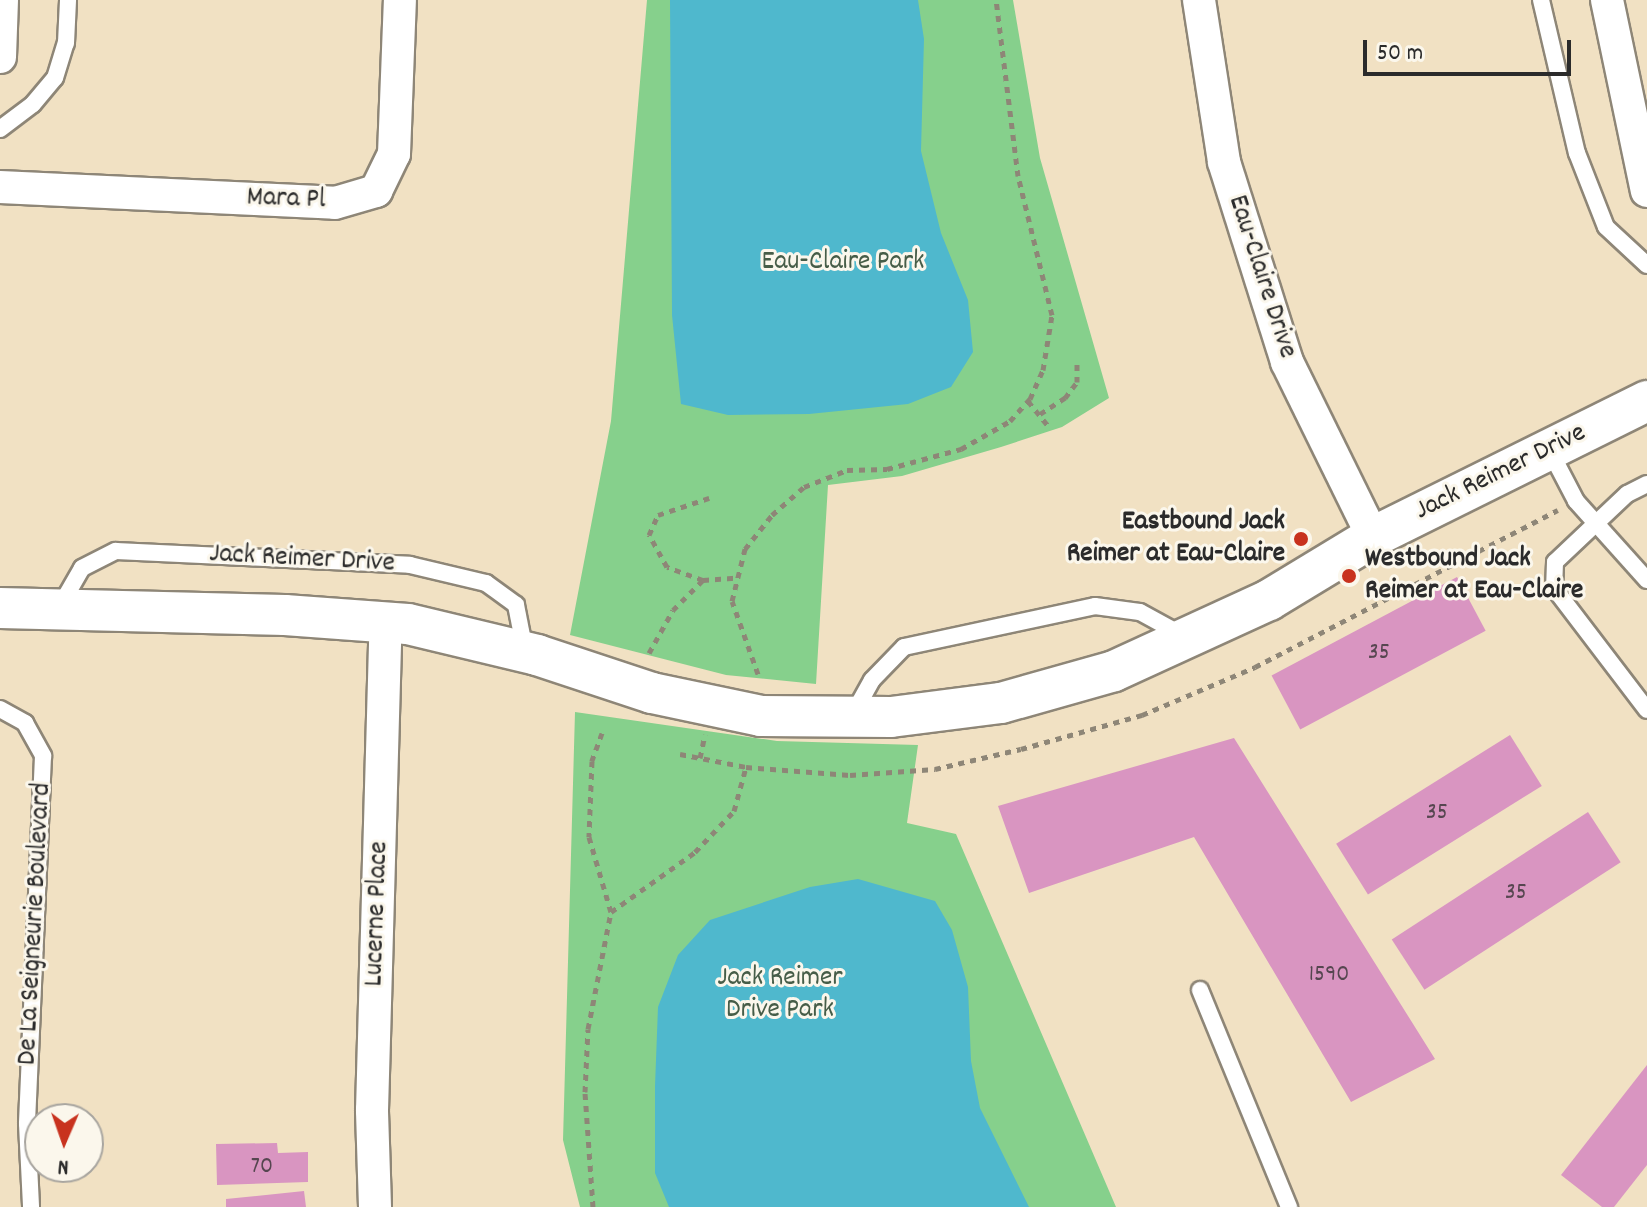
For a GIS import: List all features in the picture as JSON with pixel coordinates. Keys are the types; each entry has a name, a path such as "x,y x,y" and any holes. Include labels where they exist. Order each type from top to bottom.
{"street":[{"path":"0,57 2,0"},
{"name":"Mara Pl","path":"0,187 335,203 376,191 394,154 400,0"},
{"name":"Eau-Claire Drive","path":"1199,0 1224,162 1287,362 1373,537"},
{"path":"1607,0 1647,191"},
{"name":"Jack Reimer Drive","path":"0,608 386,622 526,652 652,693 761,716 851,717 1001,703 1114,671 1269,600 1373,537 1647,401"},
{"name":"Lucerne Place","path":"375,1207 372,1110 386,622"}],"lane":[{"path":"0,129 33,104 55,78 66,43 68,0"},
{"path":"1541,0 1547,41 1589,183 1606,227 1647,265"},
{"path":"1549,450 1576,501 1647,580"},
{"path":"1647,484 1595,523 1555,562 1554,588 1647,710"},
{"name":"Jack Reimer Drive","path":"58,609 82,568 116,551 410,565 486,583 516,605 526,652"},
{"path":"851,717 872,680 904,647 1095,606 1140,612 1187,638"},
{"name":"De La Seigneurie Boulevard","path":"0,709 25,723 43,756 27,1124 31,1207"},
{"path":"1200,990 1289,1207"}],"path":[{"path":"758,674 732,601 735,578 745,549 804,487 847,470 887,469 950,453 1010,421 1028,401 1043,370 1052,315 1018,176 996,0"},
{"path":"1040,414 1065,398 1077,382 1077,360"},
{"path":"1028,401 1049,427"},
{"path":"709,498 658,515 649,535 667,567 703,580 735,578"},
{"path":"649,653 673,610 703,580"},
{"path":"593,1207 585,1092 587,1045 611,912 589,837 591,772 602,733"},
{"path":"611,912 695,852 734,811 746,767"}],"green space":[{"name":"Eau-Claire Park","path":"647,0 1013,0 1040,158 1109,398 1062,427 1001,447 902,476 828,485 816,684 726,675 570,635 611,421"},
{"name":"Jack Reimer Drive Park","path":"575,712 777,741 918,745 907,823 956,834 1116,1207 580,1207 563,1140"}],"water":[{"path":"670,0 918,0 924,39 921,151 941,233 968,300 973,352 951,387 908,404 809,414 728,415 681,404 672,315"},
{"path":"858,879 935,901 952,930 968,987 971,1061 980,1108 1029,1207 669,1207 655,1173 655,1086 658,1007 678,955 710,920 810,887"}],"building":[{"path":"1457,577 1486,631 1300,729 1272,676"},
{"path":"1510,735 1542,786 1368,895 1336,844"},
{"path":"1234,738 1435,1059 1351,1102 1194,837 1029,893 998,806"},
{"path":"1588,812 1621,862 1424,990 1392,939"},
{"path":"1647,1065 1647,1165 1614,1207 1602,1207 1561,1175"},
{"path":"277,1143 278,1153 308,1152 308,1182 217,1185 216,1144"},
{"path":"304,1191 306,1207 226,1207 226,1199"}],"place":[{"name":"Eastbound Jack Reimer at Eau-Claire","path":"1301,539"},
{"name":"Westbound Jack Reimer at Eau-Claire","path":"1349,576"}]}
